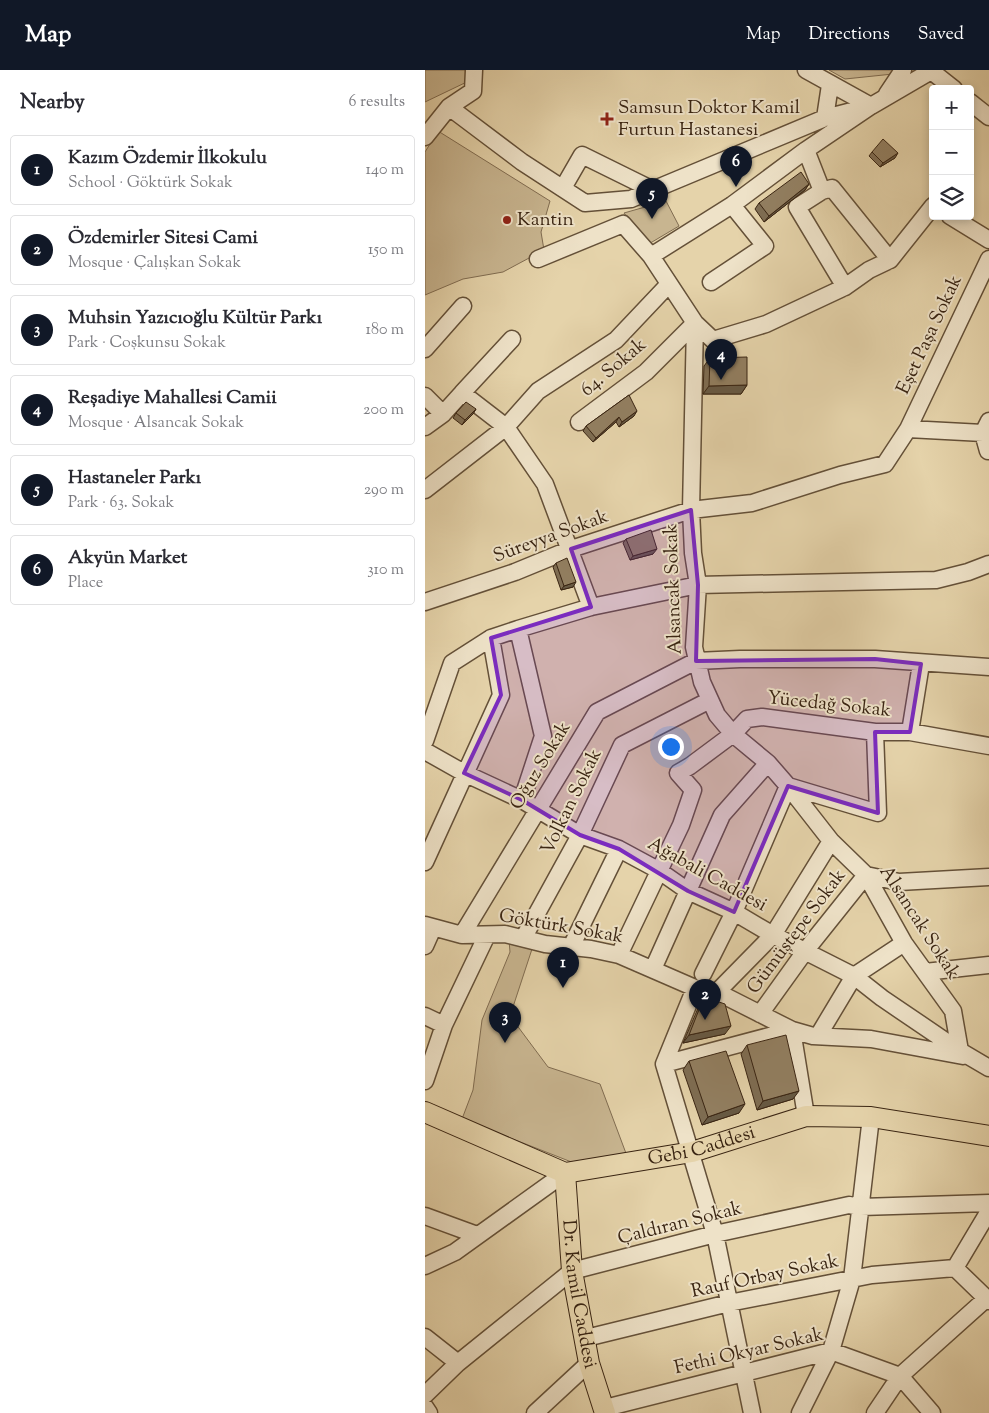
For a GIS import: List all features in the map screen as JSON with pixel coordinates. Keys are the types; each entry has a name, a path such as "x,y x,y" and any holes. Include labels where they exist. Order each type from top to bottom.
{"main road":[{"path":"425,1112 565,1173"},
{"name":"Gebi Caddesi","path":"565,1173 692,1152 806,1116 871,1116 989,1136"},
{"name":"Dr. Kamil Caddesi","path":"565,1173 572,1271 586,1338 589,1363 605,1410"}],"street":[{"path":"425,137 449,107 473,91 474,70"},
{"path":"806,70 830,85 877,103"},
{"path":"449,107 522,162 585,203 631,199 825,118 877,103 903,70"},
{"path":"651,256 731,205 806,150 931,70 949,85"},
{"path":"825,118 830,85"},
{"path":"974,105 988,114"},
{"path":"806,150 822,192"},
{"path":"563,188 582,155 653,190"},
{"path":"845,287 797,207 832,188 890,260"},
{"path":"711,282 765,246 731,205"},
{"path":"538,259 623,224 651,256 695,323 713,340 766,324 845,287 869,270 890,260 929,211"},
{"path":"956,220 989,240"},
{"name":"Eşet Paşa Sokak","path":"691,510 753,503 840,475 885,464 908,429 989,259"},
{"path":"425,490 506,427 538,391 616,340 669,284"},
{"path":"425,349 463,306"},
{"name":"64. Sokak","path":"579,422 646,372 695,323"},
{"name":"Alsancak Sokak","path":"695,323 691,510 693,553 698,585 694,647 702,682 717,715 733,734 768,764 831,840 866,874 904,943 953,1011 978,1059"},
{"path":"425,427 443,414 512,339"},
{"path":"462,393 506,427 545,484 571,549 591,607"},
{"path":"425,396 443,414"},
{"path":"908,429 986,427 988,450"},
{"name":"Süreyya Sokak","path":"425,602 515,572 571,549 691,510"},
{"path":"425,741 452,663 491,638 518,629 591,607 698,585 936,580 968,572 989,564"},
{"path":"518,629 543,736 522,800"},
{"path":"425,862 501,695 491,638"},
{"path":"696,661 740,659 875,659 921,664 989,667"},
{"name":"Oğuz Sokak","path":"462,935 597,712 696,661"},
{"path":"910,732 921,664"},
{"name":"Volkan Sokak","path":"523,937 580,835 622,745 711,700"},
{"name":"Yücedağ Sokak","path":"619,954 681,825 693,790 677,773 690,766 733,734 747,719 762,717 875,732 910,732 989,746"},
{"path":"752,1413 715,1234 692,1152 664,1064 699,981 734,912 788,786 878,813 875,732"},
{"name":"Ağabali Caddesi","path":"425,751 464,773 522,800 580,835 619,849 658,870 688,891 734,912 773,935 806,950 854,976 882,998 978,1059"},
{"path":"653,969 722,815 768,764"},
{"path":"717,992 773,935 831,840"},
{"path":"571,947 619,849"},
{"path":"866,874 899,882 989,877"},
{"name":"Gümüştepe Sokak","path":"760,1014 806,950 866,874"},
{"path":"425,946 429,927"},
{"name":"Göktürk Sokak","path":"429,927 462,935 523,937 545,944 619,954 653,969 699,981 792,1030 817,1036 871,1039 978,1059"},
{"path":"425,1081 444,1025 487,935"},
{"path":"817,1036 854,976 904,943"},
{"path":"925,972 989,965"},
{"path":"425,1016 444,1025"},
{"path":"664,1064 792,1030 806,1116"},
{"path":"800,1413 831,1351 852,1279 871,1116"},
{"path":"425,1266 455,1252 565,1173"},
{"name":"Çaldıran Sokak","path":"425,1395 458,1363 572,1271 715,1234 849,1205 861,1207 989,1203"},
{"path":"875,1413 900,1376 988,1299 955,1268 989,1211"},
{"path":"425,1216 477,1235"},
{"name":"Rauf Orbay Sokak","path":"586,1338 729,1303 872,1274 955,1268"},
{"path":"425,1337 458,1363"},
{"name":"Fethi Okyar Sokak","path":"605,1410 742,1372 831,1351 900,1376"},
{"path":"535,1413 589,1363"},
{"path":"900,1376 932,1413"},
{"path":"425,1407 429,1413"}],"highlighted area":[{"path":"691,510 698,585 696,661 875,659 921,664 910,732 875,732 878,813 788,786 734,912 688,891 619,849 580,835 522,800 464,773 501,695 491,638 591,607 571,549"}],"shaded area":[{"path":"425,70 472,70 473,79 425,102"},
{"path":"829,70 893,70 893,74 845,79"},
{"path":"438,131 550,201 541,232 544,250 503,272 463,279 425,295 425,152"},
{"path":"666,201 679,226 647,245 624,213"},
{"path":"509,940 533,946 510,1016 548,1067 600,1084 627,1156 574,1163 462,1119 473,1090 482,1020 510,952"}],"building":[{"path":"883,139 898,153 883,163 872,152"},
{"path":"801,172 809,184 769,216 759,203"},
{"path":"747,357 747,385 709,386 710,358"},
{"path":"629,395 637,411 622,422 619,417 596,438 586,426"},
{"path":"466,402 476,409 465,420 456,413"},
{"path":"651,530 657,549 633,556 626,539"},
{"path":"567,558 576,582 564,586 556,563"},
{"path":"704,997 725,1004 731,1026 689,1035"},
{"path":"786,1035 799,1091 763,1101 747,1045"},
{"path":"726,1051 745,1104 708,1117 689,1061"}],"place":[{"name":"Samsun Doktor Kamil Furtun Hastanesi","path":"607,119"},
{"name":"Akyün Market","path":"736,187"},
{"name":"Hastaneler Parkı","path":"652,219"},
{"name":"Kantin","path":"507,220"},
{"name":"Reşadiye Mahallesi Camii","path":"721,380"},
{"name":"Kazım Özdemir İlkokulu","path":"563,988"},
{"name":"Özdemirler Sitesi Cami","path":"705,1020"},
{"name":"Muhsin Yazıcıoğlu Kültür Parkı","path":"505,1043"}]}
